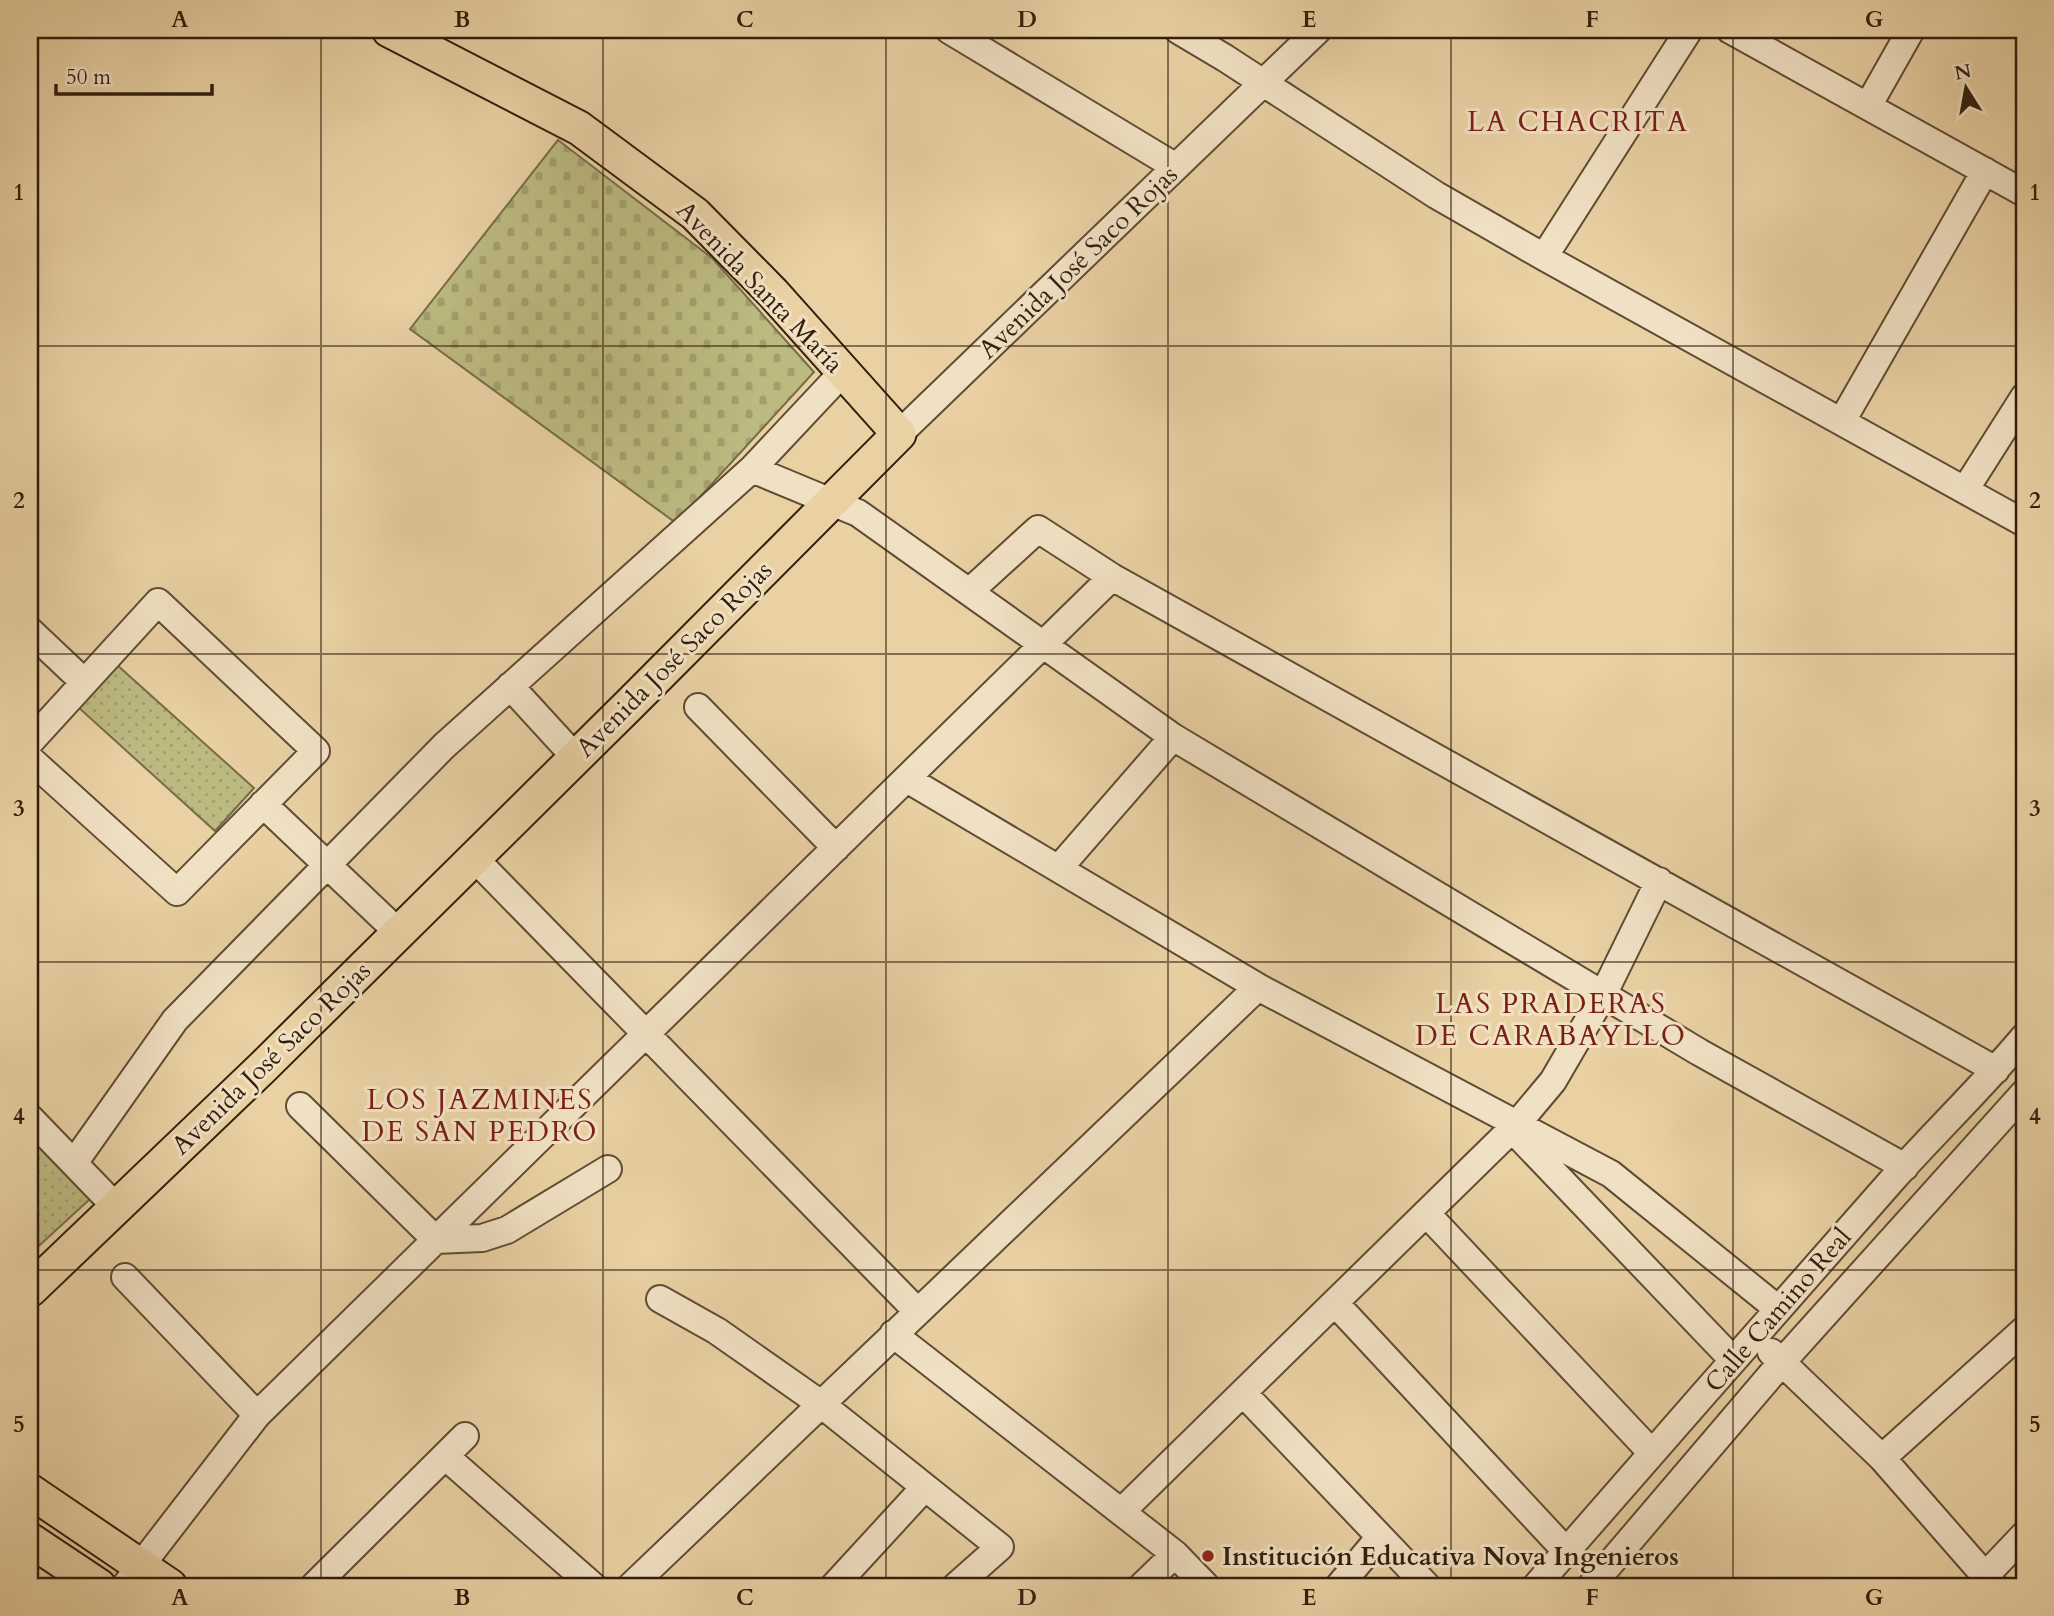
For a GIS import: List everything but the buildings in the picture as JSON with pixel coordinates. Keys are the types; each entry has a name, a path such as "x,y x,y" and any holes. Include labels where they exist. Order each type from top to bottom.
{"main road":[{"name":"Avenida Santa María","path":"398,32 579,128 695,214 772,293 899,434"},
{"name":"Avenida José Saco Rojas","path":"30,1290 399,933 899,434"},
{"path":"30,1492 132,1576 170,1586"},
{"path":"30,1540 99,1586"}],"street":[{"path":"949,30 1176,167"},
{"path":"1178,30 1436,195 2024,523"},
{"name":"Avenida José Saco Rojas","path":"899,434 1318,30"},
{"path":"1544,257 1689,30"},
{"path":"1730,30 1758,36 1868,106 2024,193"},
{"path":"1868,106 1911,30"},
{"path":"1842,421 1984,171"},
{"path":"74,1163 175,1020 444,746 752,469 844,372"},
{"path":"1965,489 2024,397"},
{"path":"752,469 858,513 1173,737 1699,1052 1905,1167"},
{"path":"969,592 1038,529 1112,576 1659,881 2013,1058"},
{"path":"132,1576 257,1415 1112,576"},
{"path":"30,759 177,892 316,751 158,602 84,682 33,732"},
{"path":"30,631 84,682"},
{"path":"510,686 576,758"},
{"path":"698,707 836,848"},
{"path":"1059,869 1173,737"},
{"path":"907,779 1258,987 1514,1127 1611,1174 1778,1308"},
{"path":"263,804 399,933"},
{"path":"474,858 917,1311"},
{"path":"1121,1512 1514,1127 1553,1081 1603,995 1659,881"},
{"path":"631,1586 1258,987"},
{"name":"Calle Camino Real","path":"1536,1586 1778,1308 1905,1167 2013,1058"},
{"path":"1591,1586 1782,1363 2024,1093"},
{"path":"300,1106 436,1240 482,1238 507,1230 608,1169"},
{"path":"30,1118 117,1208"},
{"path":"1514,1127 1733,1360"},
{"path":"1426,1213 1652,1453"},
{"path":"125,1277 257,1415"},
{"path":"660,1299 717,1331 821,1404 1000,1548 956,1586"},
{"path":"1335,1303 1566,1552"},
{"path":"1882,1458 2024,1330"},
{"path":"893,1334 1175,1554 1206,1586"},
{"path":"1754,1336 1882,1458 1990,1581 2024,1535"},
{"path":"1243,1393 1427,1586"},
{"path":"314,1586 465,1436"},
{"path":"445,1456 593,1586"},
{"path":"1626,1482 1657,1510"},
{"path":"834,1586 925,1487"},
{"path":"1339,1586 1380,1537"},
{"path":"1142,1586 1175,1554"}],"green space":[{"path":"558,140 712,258 814,372 676,523 410,329"},
{"path":"116,664 254,788 215,831 78,707"},
{"path":"30,1133 90,1199 30,1254"}],"place":[{"name":"Institución Educativa Nova Ingenieros","path":"1208,1556"}],"district":[{"name":"LA CHACRITA","path":"1578,122"},
{"name":"LAS PRADERAS DE CARABAYLLO","path":"1551,1020"},
{"name":"LOS JAZMINES DE SAN PEDRO","path":"480,1116"}]}
